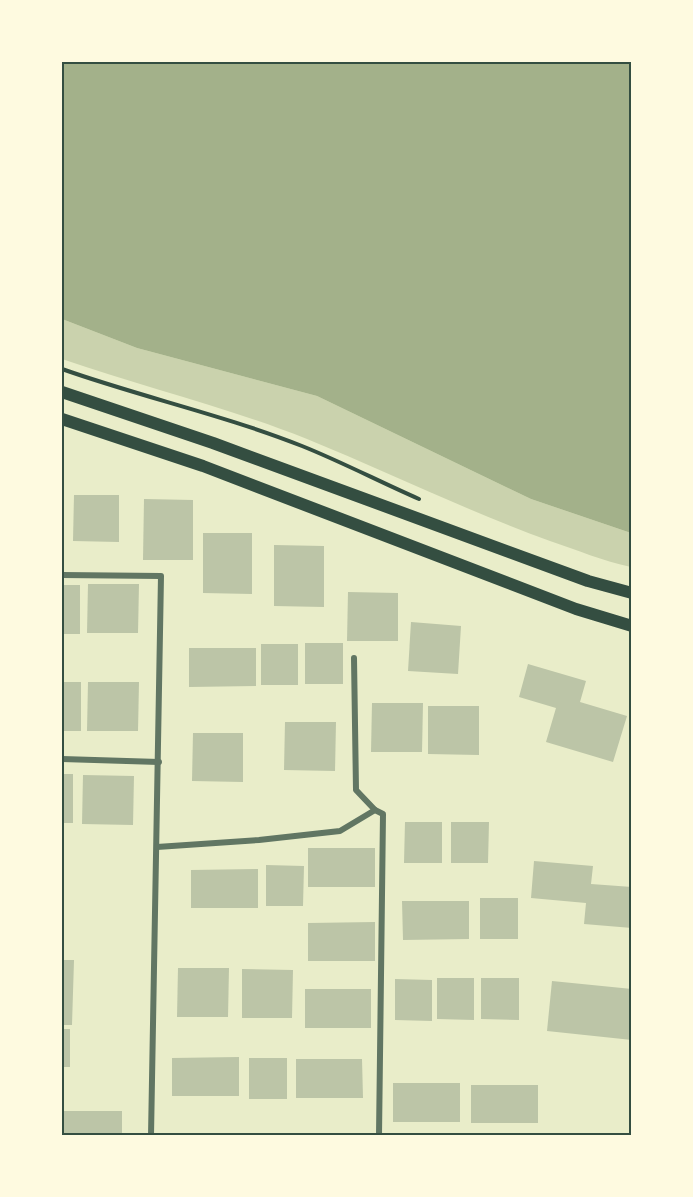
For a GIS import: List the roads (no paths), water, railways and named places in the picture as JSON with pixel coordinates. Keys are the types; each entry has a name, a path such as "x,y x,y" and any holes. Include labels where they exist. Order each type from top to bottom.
{"main road":[{"path":"62,392 213,443 588,581 632,593"},
{"path":"62,418 203,466 576,609 632,626"}],"street":[{"path":"62,575 161,576 152,1136"},
{"path":"354,658 356,790 375,810 383,814 379,1136"},
{"path":"62,759 159,762"},
{"path":"157,847 259,840 339,831 375,810"}]}
